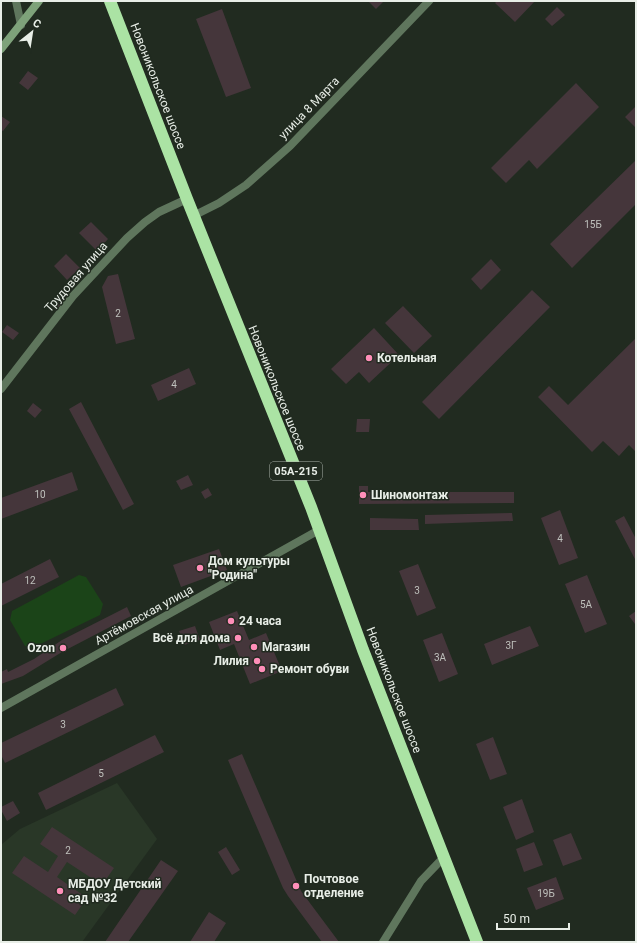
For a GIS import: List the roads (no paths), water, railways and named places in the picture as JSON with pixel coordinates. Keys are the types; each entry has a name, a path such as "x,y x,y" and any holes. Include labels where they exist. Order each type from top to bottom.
{"highway":[{"name":"Новоникольское шоссе","path":"110,1 187,200 319,530 363,650 477,942"}],"main road":[{"path":"1,49 39,1"}],"street":[{"path":"16,1 20,25"},
{"name":"улица 8 Марта","path":"194,216 219,203 246,185 290,146 429,1"},
{"name":"Трудовая улица","path":"1,389 73,296 127,238 159,212 187,200"},
{"name":"Артёмовская улица","path":"1,708 319,530"},
{"path":"383,942 421,881 444,857"}],"place":[{"name":"Котельная","path":"369,358"},
{"name":"Шиномонтаж","path":"363,495"},
{"name":"Дом культуры \"Родина\"","path":"200,568"},
{"name":"24 часа","path":"231,621"},
{"name":"Всё для дома","path":"238,638"},
{"name":"Магазин","path":"254,647"},
{"name":"Ozon","path":"63,648"},
{"name":"Лилия","path":"257,661"},
{"name":"Ремонт обуви","path":"262,669"},
{"name":"Почтовое отделение","path":"296,886"},
{"name":"МБДОУ Детский сад №32","path":"60,891"}]}
